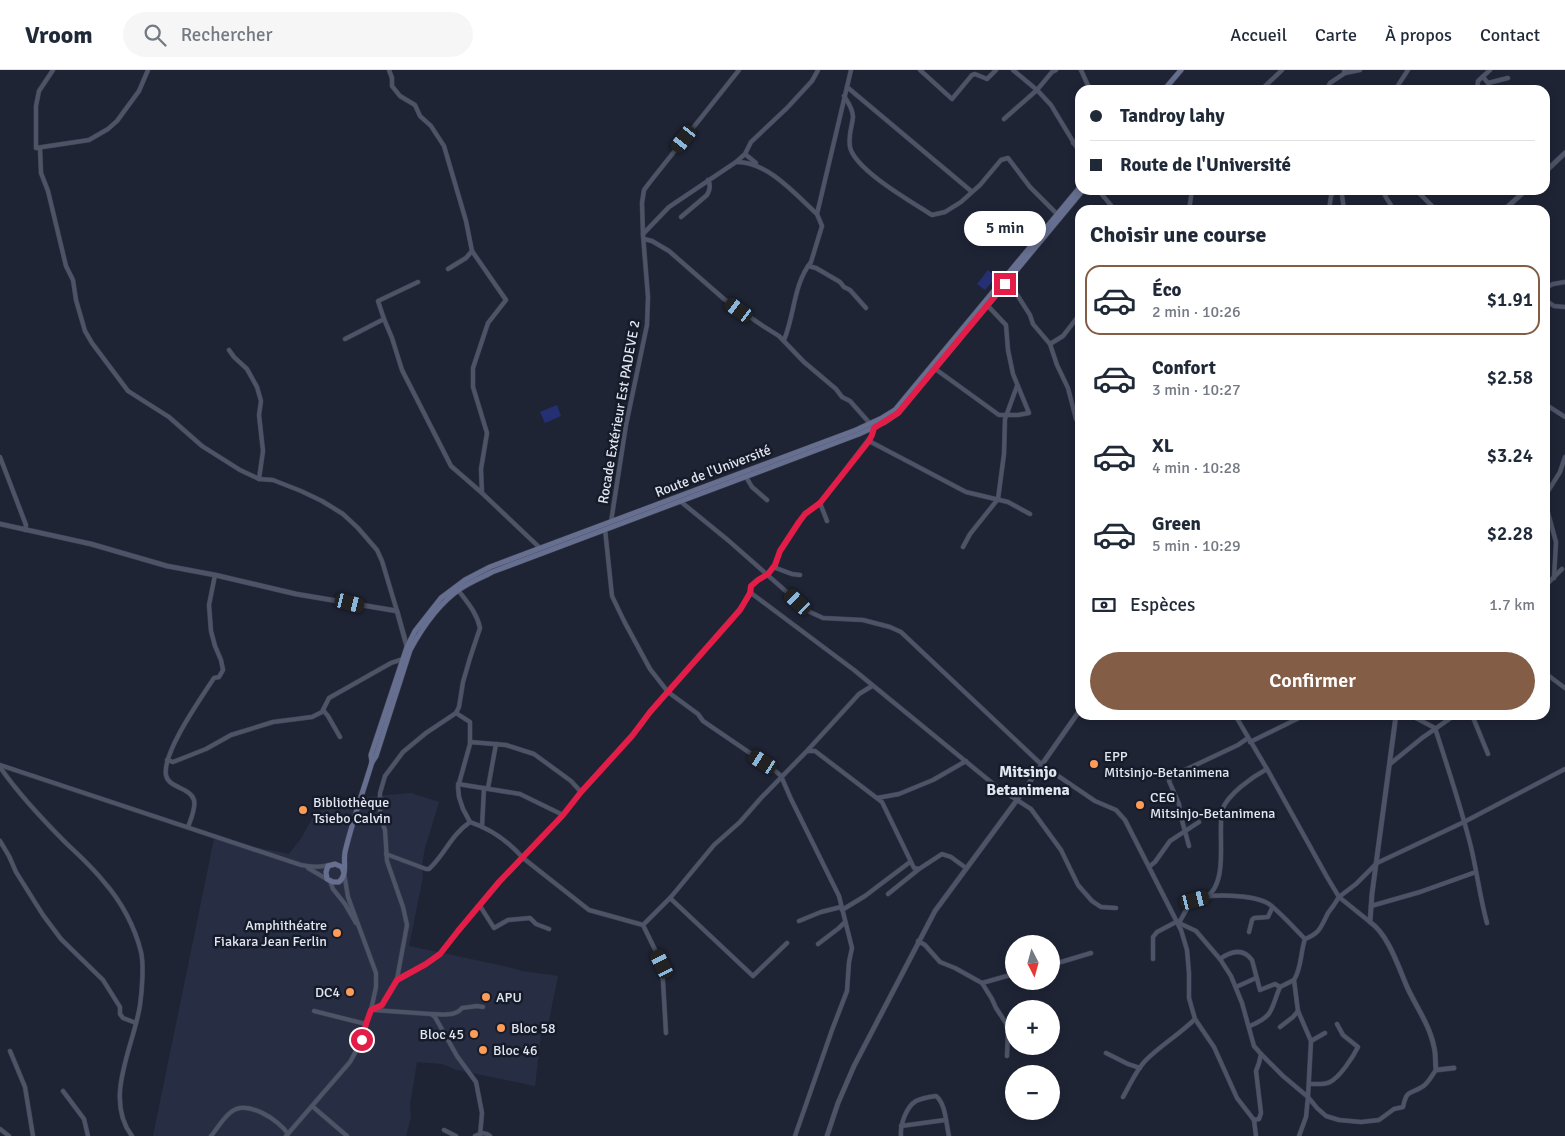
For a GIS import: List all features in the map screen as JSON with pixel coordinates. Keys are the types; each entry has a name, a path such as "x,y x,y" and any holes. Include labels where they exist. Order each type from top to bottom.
{"main road":[{"path":"1166,85 1176,70"},
{"path":"1167,85 1181,70"},
{"name":"Route de l'Université","path":"872,426 895,410 1075,193"},
{"name":"Route de l'Université","path":"344,873 345,853 372,762 376,756 410,650 418,634 429,619 458,590 492,572 746,477 872,426 898,413 1079,195"},
{"name":"Route de l'Université","path":"372,762 371,755 407,647 415,631 426,616 441,598 455,586 490,567 836,440"},
{"path":"331,864 339,864 344,870 342,880 339,882 330,881 327,878 326,869 331,864 345,853"}],"street":[{"path":"53,70 39,91 36,106 36,148 89,140 108,129 117,121 139,91 148,70"},
{"path":"389,70 392,86 400,96 415,105 420,116 431,126 444,146 466,221 472,252 506,300 488,323 473,368 473,386 486,433 481,469 482,494"},
{"name":"Rocade Extérieur Est PADEVE 2","path":"611,522 626,425 647,325 648,297 642,203 644,190 739,70"},
{"path":"397,980 440,954 499,882 563,815 740,610 750,593 751,586 768,574 780,551 805,514 820,503 872,435 872,426 850,401 842,397 836,389 804,362 784,340 724,299 669,251 643,237 669,208 745,154 751,142 794,101 812,81 818,70"},
{"path":"817,214 851,70"},
{"path":"920,70 952,99 975,74 988,79 996,70"},
{"path":"1013,70 1018,72 1051,105 1075,146"},
{"path":"1004,118 1037,90 1052,72 1056,70"},
{"path":"1082,70 1087,85"},
{"path":"1266,85 1282,70"},
{"path":"1329,85 1344,71 1360,70"},
{"path":"1399,85 1408,70"},
{"path":"1478,85 1478,81 1490,70"},
{"path":"1483,77 1488,83 1508,78"},
{"path":"847,87 971,191"},
{"path":"844,96 851,108 853,117 850,140 853,155 881,182 932,215 945,212 961,202 971,191 980,185 1002,160 1008,158 1030,187 1057,214"},
{"path":"40,148 41,173 48,192 66,266 73,280 76,300 85,331 92,343 128,391 169,418 213,454 259,479 273,480 322,501 343,514 358,528 377,550 382,561 407,647"},
{"path":"745,154 780,181 817,214 822,226 811,262 795,294 790,324 784,340"},
{"path":"1550,168 1564,157"},
{"path":"736,162 759,166"},
{"path":"681,217 707,195 710,190 708,180"},
{"path":"1102,195 1111,205"},
{"path":"1342,195 1343,205"},
{"path":"1422,195 1431,205"},
{"path":"1510,205 1520,195"},
{"path":"448,269 472,252"},
{"path":"808,266 816,268 840,282 866,308"},
{"path":"418,282 378,302 402,370 451,466 540,548"},
{"path":"1550,286 1565,282"},
{"path":"1005,284 1016,293 1030,315 1033,324 1050,344 1068,388 1075,415"},
{"path":"1550,303 1554,306 1565,307"},
{"path":"934,368 1000,415 1029,413 1017,386 1009,355 1006,324 987,305"},
{"path":"345,340 384,319"},
{"path":"1050,344 1064,336 1075,321"},
{"path":"229,350 247,369 257,387 261,401 259,415 263,451 259,479"},
{"path":"963,547 970,534 998,499 1004,454 1004,424 1017,386"},
{"path":"1550,407 1565,417"},
{"path":"869,441 966,492 1008,502 1030,514"},
{"path":"0,457 26,525 25,530"},
{"path":"1550,488 1560,472 1565,457"},
{"path":"746,477 752,486 767,500"},
{"path":"680,501 768,574 810,612 823,618 863,620 902,632 1042,765 1095,801 1116,810 1125,820 1178,922 1187,950 1189,998 1194,1019 1214,1047 1237,1098 1254,1120 1256,1136"},
{"path":"820,503 827,521"},
{"path":"1550,520 1556,542 1554,578"},
{"path":"0,524 91,544 167,566 296,594 397,611"},
{"path":"605,529 612,596 616,607 650,669 668,692 698,714 703,721 781,776 832,883 842,909 852,948 847,992 795,1136"},
{"path":"772,567 800,575"},
{"path":"1550,582 1562,569"},
{"path":"188,827 194,801 185,790 169,782 166,776 167,760 189,718 214,678 219,677 223,670 222,660 215,646 211,631 209,605 215,575"},
{"path":"371,1010 382,1005 397,980 407,925 403,907 387,861 385,830 380,816 380,792 385,776 403,752 456,713 459,707 463,682 480,628 471,606 458,590"},
{"path":"750,593 854,670 997,787 1031,808 1061,850 1078,885 1092,901 1101,907 1116,908"},
{"path":"167,760 174,762 231,736 272,722 312,717 322,712 329,698 391,663 403,659"},
{"path":"1550,677 1565,688"},
{"path":"643,925 670,898 714,845 740,822 859,694 872,686"},
{"path":"323,710 340,737"},
{"path":"456,713 470,722 470,742 458,784 463,810 470,822 506,840 523,858 589,910 643,925 662,964 666,1033"},
{"path":"827,1136 838,1103 854,1066 935,911 1075,717"},
{"path":"1178,922 1196,931 1220,959 1236,987 1250,1026 1254,1046 1260,1054 1308,1097 1326,1116 1361,1122 1378,1120 1394,1109 1403,1107 1405,1098 1414,1090 1423,1086 1436,1070 1434,1046 1423,1016 1384,938 1376,926 1340,897 1326,877 1238,720"},
{"path":"1189,846 1180,813 1180,804 1169,781 1170,777 1294,720"},
{"path":"1370,922 1395,720"},
{"path":"1420,720 1435,728 1460,805 1487,923"},
{"path":"1390,764 1447,720"},
{"path":"1474,720 1488,754"},
{"path":"470,742 506,745 534,754 581,792"},
{"path":"482,827 486,788 496,744"},
{"path":"806,752 815,751 882,802 910,862 914,868 918,869"},
{"path":"876,798 908,791 934,780 966,761"},
{"path":"0,766 311,869 330,881 333,890 345,904 360,929"},
{"path":"0,766 32,807 105,882 125,913 141,953 142,985 140,1005 123,1072 120,1094 122,1114 132,1136"},
{"path":"1153,959 1153,937 1157,932 1178,922 1195,900 1212,894 1215,889 1222,862 1220,842 1223,808 1244,783 1267,769"},
{"path":"1250,1026 1267,1017 1280,987 1294,980 1300,971 1302,946 1305,939 1321,929 1329,912 1340,897 1377,863 1464,822 1565,769"},
{"path":"458,784 520,794 563,815"},
{"path":"386,854 430,869 439,860 458,832 470,822"},
{"path":"1150,866 1170,841 1199,822"},
{"path":"0,841 16,872 61,939 103,980 120,1008 120,1014 123,1018 136,1023"},
{"path":"888,894 918,869 942,854 951,856 966,868"},
{"path":"799,921 820,912 842,909 865,896 910,862"},
{"path":"301,865 316,867 331,864"},
{"path":"1371,906 1420,892 1476,872"},
{"path":"211,1136 231,1111 242,1107 256,1110 274,1120 283,1126 287,1135 350,1062 362,1040 376,987 376,973 348,897 344,873"},
{"path":"1206,897 1249,898 1269,904 1305,939"},
{"path":"670,898 753,976 788,943"},
{"path":"480,906 494,928 508,920 530,918 536,924 549,929"},
{"path":"1249,932 1252,920 1254,918 1268,917 1272,908"},
{"path":"818,944 844,922"},
{"path":"918,941 926,945 940,962 956,968 982,983 1006,1023 1008,1031 1007,1056"},
{"path":"1220,959 1236,951 1250,956 1260,990 1275,984 1280,987"},
{"path":"1060,962 1091,953"},
{"path":"982,983 1005,977"},
{"path":"1236,987 1256,978"},
{"path":"1294,980 1298,1011 1311,1041 1310,1084 1306,1117 1299,1136"},
{"path":"371,1010 454,1014 462,1008 470,1006 484,1007"},
{"path":"314,1011 366,1024"},
{"path":"1280,1027 1298,1011"},
{"path":"431,1014 435,1016 457,1056 476,1082 482,1113 481,1135"},
{"path":"1123,1097 1146,1060 1186,1028 1194,1019"},
{"path":"1310,1084 1331,1082 1345,1068 1358,1047 1343,1035 1337,1024"},
{"path":"1311,1041 1325,1033"},
{"path":"10,1051 25,1087 33,1136"},
{"path":"1106,1054 1140,1068"},
{"path":"1254,1120 1259,1119 1261,1113 1256,1071 1260,1054"},
{"path":"1436,1070 1454,1068"},
{"path":"63,1091 84,1119 88,1136"},
{"path":"901,1136 901,1126 914,1102 936,1096 942,1106 949,1136"},
{"path":"312,1106 347,1136"},
{"path":"901,1126 945,1120"},
{"path":"0,1129 9,1136"},
{"path":"444,1130 456,1136"},
{"path":"475,1136 487,1133 490,1136"}],"shaded area":[{"path":"988,270 996,277 985,290 977,284"},
{"path":"557,405 561,416 545,423 540,412"},
{"path":"411,793 439,802 425,848 422,864 423,877 409,946 522,971 558,976 549,1020 541,1035 535,1086 457,1070 442,1064 417,1062 410,1105 411,1117 406,1136 153,1136 214,839 289,854 302,837 314,815 343,799"}],"place":[{"name":"EPP Mitsinjo-Betanimena","path":"1094,764"},
{"name":"CEG Mitsinjo-Betanimena","path":"1140,805"},
{"name":"Bibliothèque Tsiebo Calvin","path":"303,810"},
{"name":"Amphithéatre Fiakara Jean Ferlin","path":"337,933"},
{"name":"DC4","path":"350,992"},
{"name":"APU","path":"486,997"},
{"name":"Bloc 58","path":"501,1028"},
{"name":"Bloc 45","path":"474,1034"},
{"name":"Bloc 46","path":"483,1050"}],"district":[{"name":"Mitsinjo Betanimena","path":"1028,781"}],"route":[{"path":"362,1040 371,1010 382,1005 397,980 440,954 499,882 563,815 581,792 632,736 650,712 740,610 750,593 751,586 768,574 799,522 805,514 820,503 869,441 874,428 898,413 1005,284"}]}
